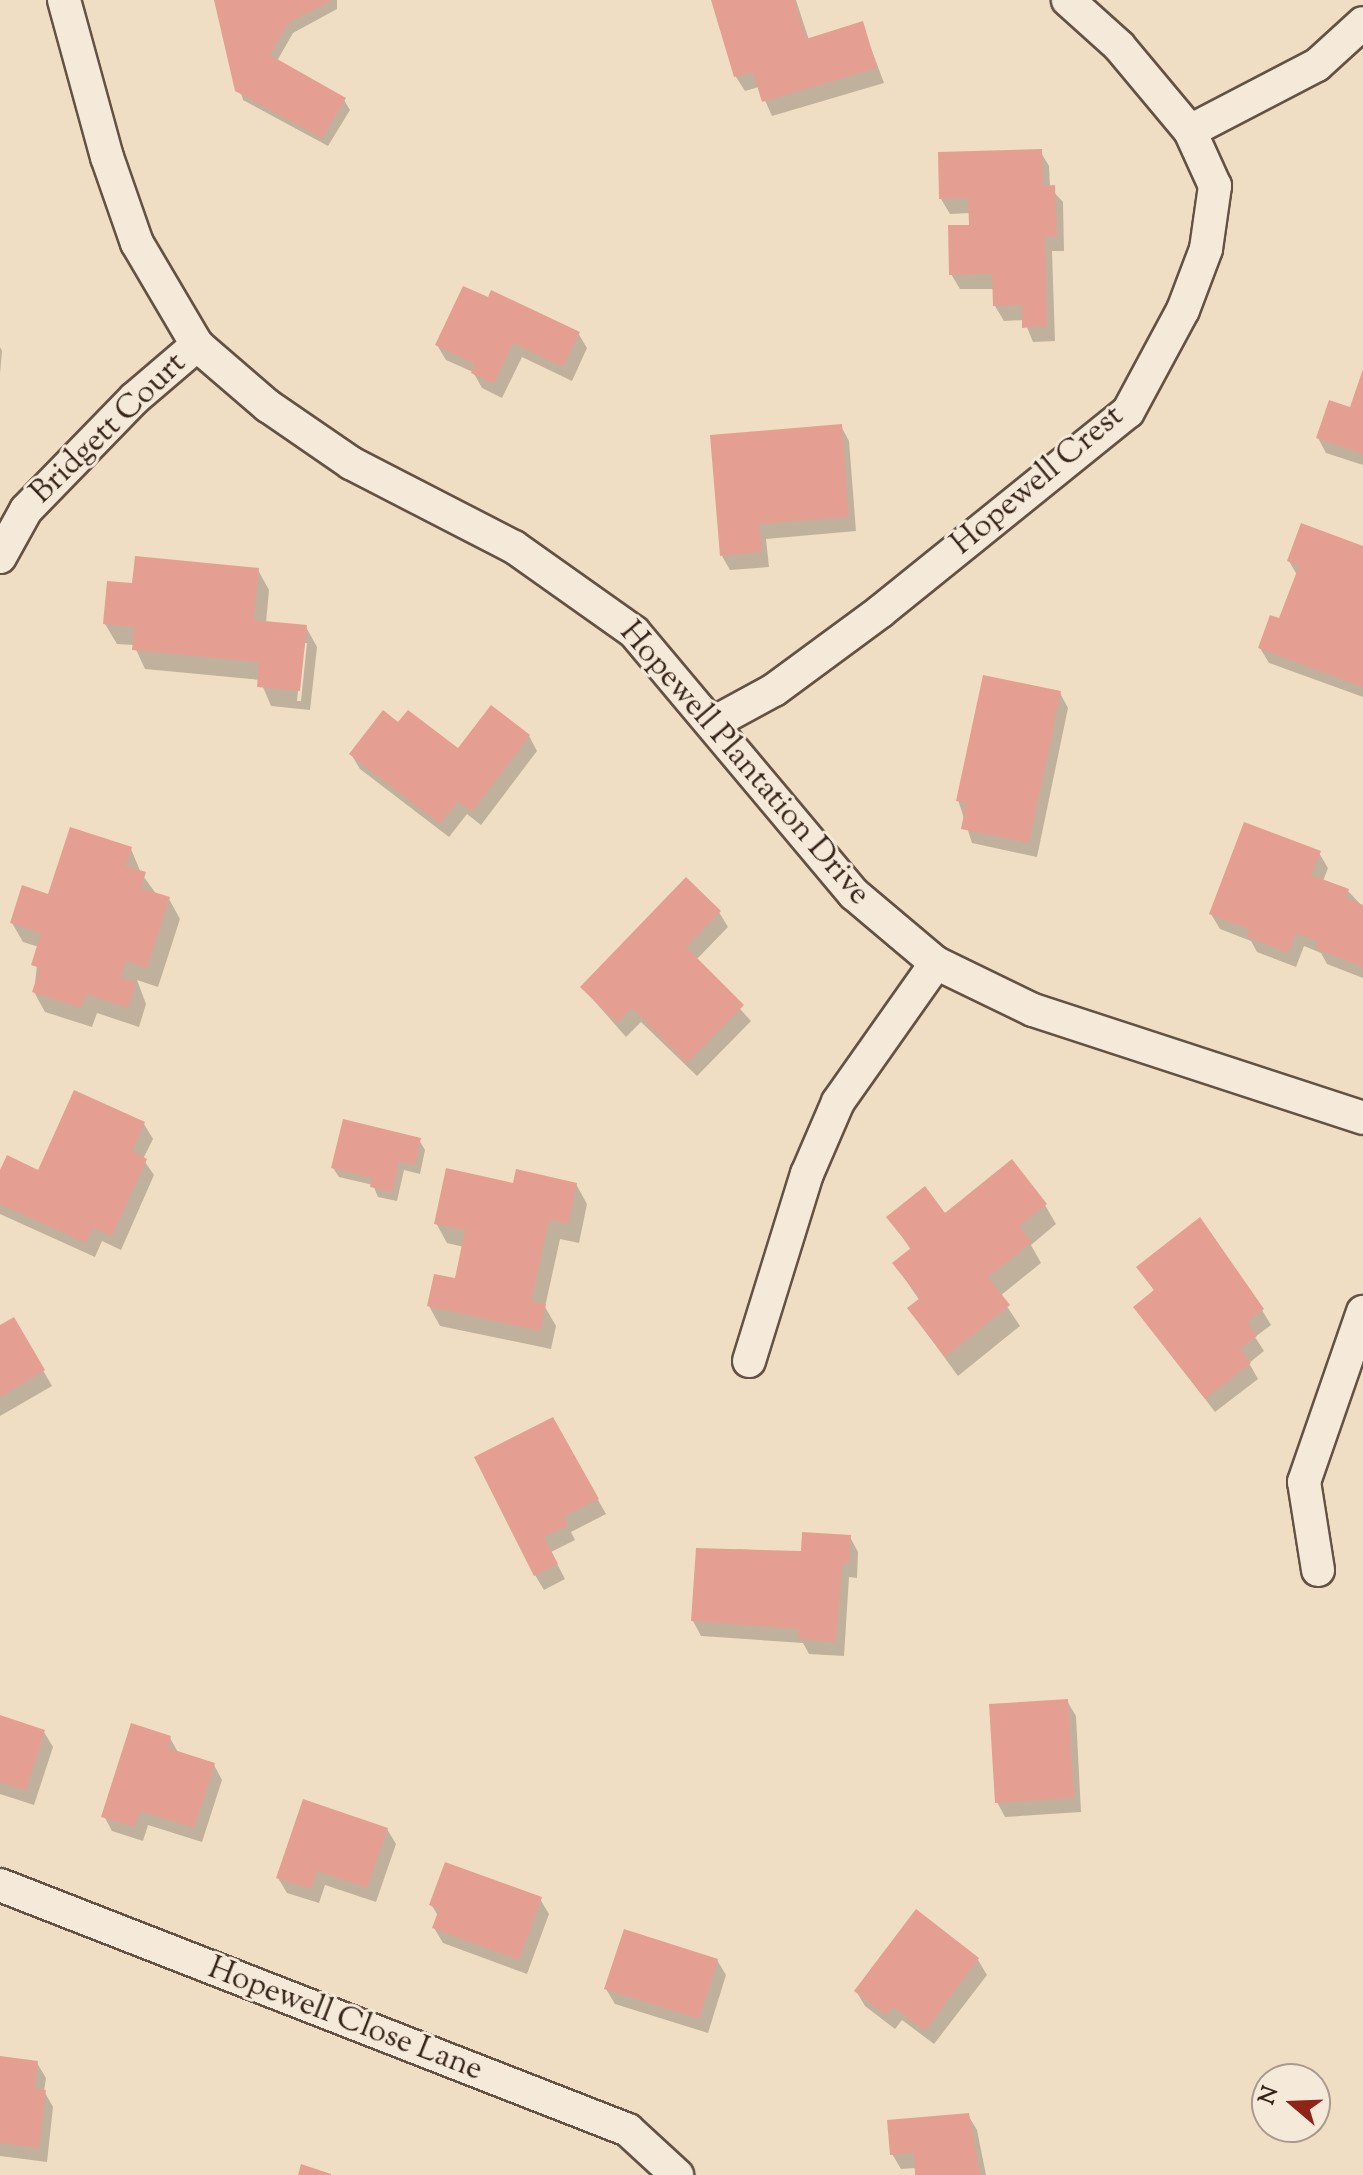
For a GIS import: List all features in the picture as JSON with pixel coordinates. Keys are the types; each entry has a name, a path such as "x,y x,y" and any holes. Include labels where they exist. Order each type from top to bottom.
{"street":[{"name":"Hopewell Plantation Drive","path":"64,0 107,157 137,243 197,345 268,406 351,463 514,547 634,632 715,722 854,894 936,963 1033,1010 1363,1118"},
{"name":"Hopewell Crest","path":"715,722 774,690 881,611 1128,412 1183,310 1206,249 1215,186 1190,131 1119,46 1068,0"},
{"path":"1190,131 1317,65 1363,23"},
{"name":"Bridgett Court","path":"0,557 26,510 135,398 197,345"},
{"path":"749,1361 807,1174 838,1102 936,963"},
{"path":"1318,1570 1304,1482 1363,1312"},
{"name":"Hopewell Close Lane","path":"0,1885 628,2130 677,2175"}],"building":[{"path":"214,0 332,0 288,23 270,55 346,98 322,138 235,91"},
{"path":"711,0 794,0 806,39 863,21 877,68 762,102 753,72 734,77"},
{"path":"1042,149 1043,186 1055,185 1057,237 1045,237 1047,326 1022,328 1022,305 993,306 992,274 949,275 948,225 969,225 968,198 939,199 938,152"},
{"path":"463,286 488,297 491,290 580,332 563,367 513,343 494,384 471,373 475,364 435,345"},
{"path":"1363,369 1363,454 1316,438 1329,400 1350,407"},
{"path":"842,424 849,517 759,524 762,552 720,556 710,435"},
{"path":"1301,523 1363,546 1363,687 1258,648 1270,615 1279,618 1299,566 1287,561"},
{"path":"135,556 259,568 254,620 307,625 300,691 257,687 259,662 132,650 134,627 103,624 107,581 132,583"},
{"path":"983,675 1061,691 1029,843 961,829 966,803 956,801"},
{"path":"491,705 530,735 472,812 458,801 440,824 349,754 383,710 398,722 408,710 458,748"},
{"path":"1244,822 1321,851 1311,875 1349,889 1346,898 1363,905 1363,967 1316,949 1319,942 1296,933 1288,953 1247,937 1249,929 1209,914"},
{"path":"70,827 132,847 126,866 146,872 141,888 170,897 147,968 126,961 120,977 136,983 128,1008 86,994 81,1008 32,992 40,968 31,965 41,933 10,923 22,885 48,894"},
{"path":"686,877 721,911 686,947 744,1005 687,1063 632,1008 617,1023 580,987"},
{"path":"74,1090 145,1122 132,1151 147,1159 112,1236 93,1228 86,1243 0,1204 0,1170 7,1155 38,1170"},
{"path":"343,1119 421,1138 415,1165 399,1161 392,1192 370,1187 372,1178 331,1168"},
{"path":"1012,1159 1047,1204 1019,1226 1032,1242 988,1277 1010,1305 945,1357 907,1308 920,1298 892,1263 911,1248 886,1217 925,1186 945,1213"},
{"path":"446,1168 513,1183 516,1169 577,1183 568,1224 549,1220 531,1301 546,1304 540,1331 427,1306 434,1274 455,1278 465,1230 434,1224"},
{"path":"1200,1217 1264,1309 1247,1322 1257,1336 1240,1349 1251,1363 1205,1399 1133,1307 1154,1290 1136,1267"},
{"path":"14,1317 45,1370 0,1397 0,1325"},
{"path":"553,1417 599,1499 564,1516 568,1525 544,1537 558,1564 534,1576 474,1457"},
{"path":"802,1532 851,1535 849,1564 842,1563 836,1642 798,1639 799,1629 691,1621 696,1548 801,1551"},
{"path":"1068,1699 1074,1798 995,1803 989,1704"},
{"path":"0,1715 45,1730 26,1791 0,1782"},
{"path":"131,1723 171,1736 168,1748 215,1763 194,1828 140,1811 135,1827 101,1817"},
{"path":"303,1799 388,1828 367,1888 317,1871 311,1889 276,1878"},
{"path":"445,1862 542,1897 519,1960 432,1928 439,1909 429,1905"},
{"path":"916,1909 979,1958 925,2031 893,2007 886,2015 854,1991"},
{"path":"624,1929 718,1959 699,2019 604,1989"},
{"path":"0,2056 38,2061 35,2088 46,2090 39,2148 0,2143"},
{"path":"969,2113 980,2175 915,2175 914,2153 890,2155 887,2120"},
{"path":"301,2164 331,2174 331,2175 298,2175"}]}
